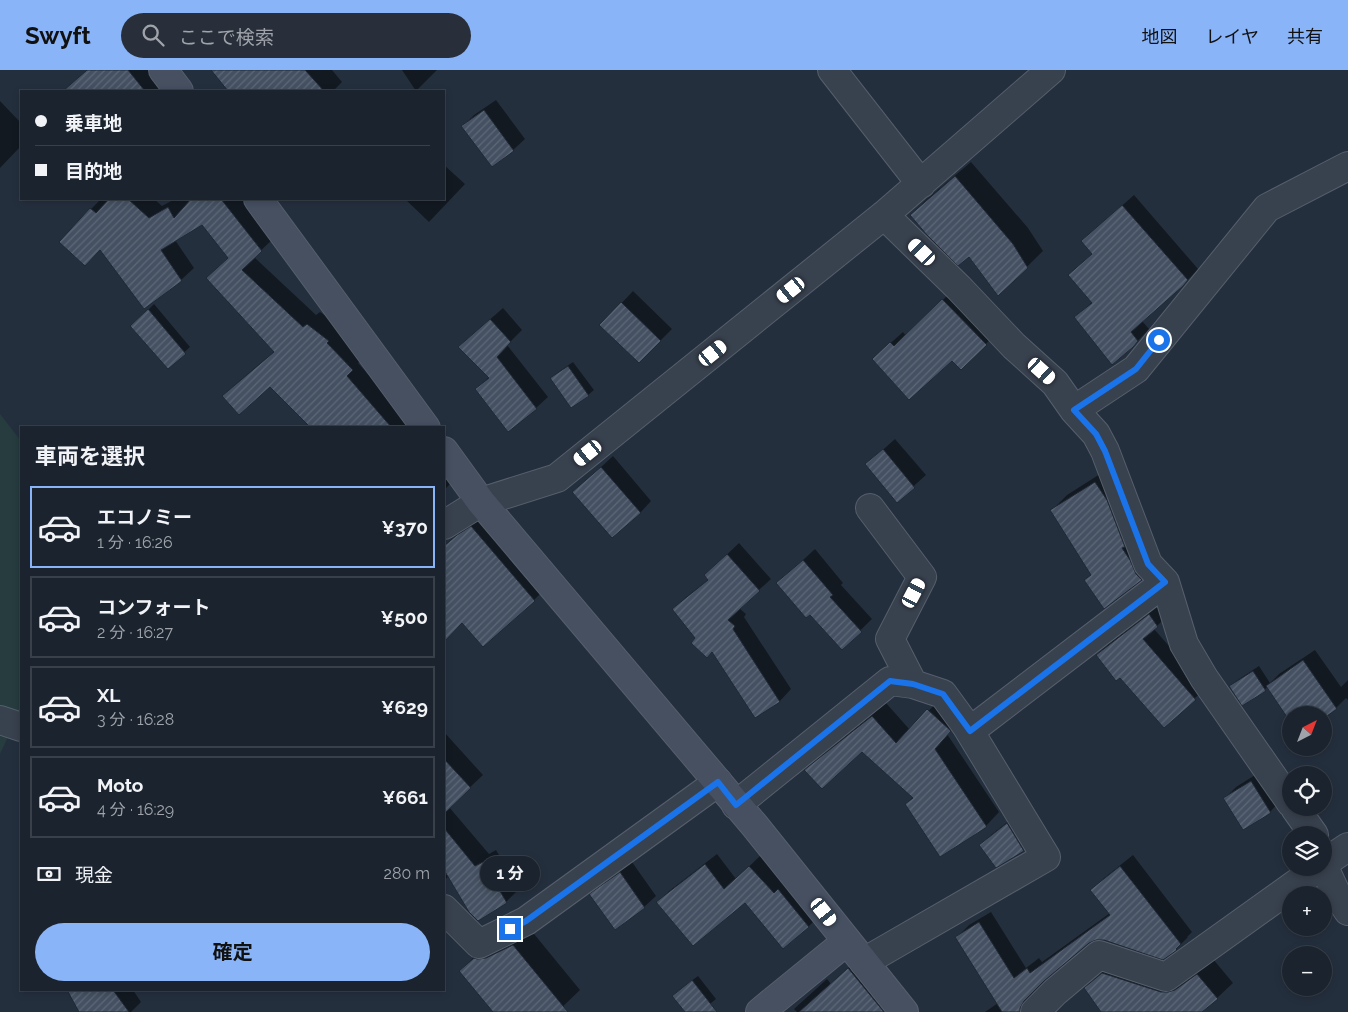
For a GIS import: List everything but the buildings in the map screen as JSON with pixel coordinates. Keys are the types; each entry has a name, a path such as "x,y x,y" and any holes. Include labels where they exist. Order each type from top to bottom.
{"street":[{"path":"163,70 178,90"},
{"path":"832,70 921,184"},
{"path":"445,524 481,502 557,478 884,215 1051,70"},
{"path":"1074,410 1136,369 1267,208 1348,166"},
{"path":"259,200 425,426"},
{"path":"884,215 959,288 1014,346 1055,383 1074,410 1096,434 1105,451 1148,564 1165,582 1184,644 1204,678 1282,790"},
{"path":"445,452 481,502 718,782 904,1012"},
{"path":"870,508 922,577 890,638 913,684"},
{"path":"967,727 970,731 1165,582"},
{"path":"736,805 890,681 913,684 943,694 967,727 1046,857 864,962"},
{"path":"0,720 20,727"},
{"path":"445,910 479,944 526,921 718,782"},
{"path":"1332,859 1348,847"},
{"path":"1035,1012 1055,992 1099,955 1166,977 1307,876"},
{"path":"1329,876 1336,893 1348,911"},
{"path":"760,1012 847,941"}],"green space":[{"path":"0,414 20,440 20,711 0,754"}],"route":[{"path":"510,929 526,921 718,782 736,805 890,681 913,684 943,694 970,731 1165,582 1148,564 1105,451 1096,434 1074,410 1136,369 1159,340"}]}
